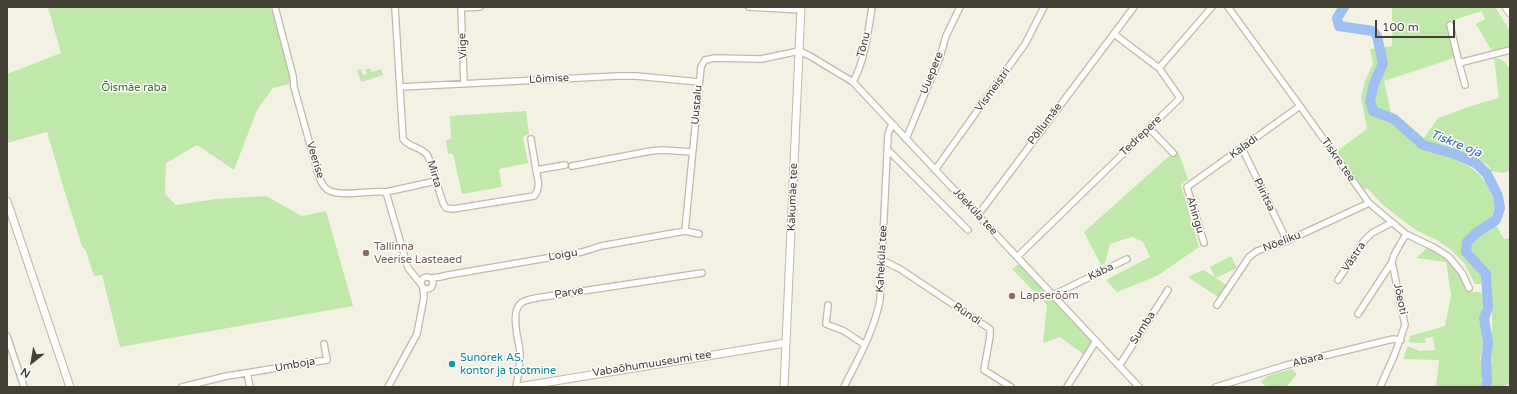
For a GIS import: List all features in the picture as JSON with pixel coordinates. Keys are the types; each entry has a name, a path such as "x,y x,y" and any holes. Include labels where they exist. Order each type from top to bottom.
{"street":[{"name":"Veerise","path":"275,7 293,76 294,87 319,177 324,187 329,191 343,193 376,191 386,192"},
{"name":"Mirta","path":"395,7 403,139 409,145 425,151 428,156 443,204 446,208 453,209 534,196 538,192 539,188 531,139"},
{"name":"Viige","path":"464,83 461,8 480,7"},
{"path":"749,7 801,8"},
{"name":"Tõnu","path":"853,82 858,73 872,7"},
{"name":"Uuepere","path":"906,139 940,57 946,36 960,7"},
{"name":"Vismeistri","path":"935,170 1025,44 1044,7"},
{"name":"Põllumäe","path":"978,215 1134,7"},
{"path":"1114,34 1159,68 1212,7"},
{"name":"Tiskre tee","path":"1228,7 1369,204 1406,234 1435,248 1449,257 1462,273 1469,288"},
{"path":"1506,7 1510,13"},
{"name":"Kakumäe tee","path":"784,387 801,8"},
{"path":"1450,26 1465,84"},
{"path":"1459,63 1510,50"},
{"name":"Jõeküla tee","path":"799,51 853,82 1139,387"},
{"name":"Uustalu","path":"685,231 701,67 706,60 715,58 761,59 799,51"},
{"name":"Tedrepere","path":"1017,257 1180,98 1159,68"},
{"name":"Lõimise","path":"400,87 618,76 636,76 699,82"},
{"name":"Kaladi","path":"1187,186 1300,106"},
{"name":"Kaheküla tee","path":"844,387 865,345 877,316 880,300 888,134 892,124"},
{"path":"1149,128 1173,153"},
{"name":"Piiritsa","path":"1242,148 1287,241"},
{"path":"887,149 968,230"},
{"path":"572,166 656,150 692,152"},
{"path":"536,170 565,165"},
{"path":"414,277 424,277 432,283 426,289 414,277 408,268 386,192 436,181"},
{"name":"Ahingu","path":"1187,186 1204,243"},
{"path":"7,201 70,387"},
{"name":"Nõeliku","path":"1217,305 1249,258 1257,252 1327,224 1369,204"},
{"name":"Västra","path":"1338,280 1364,241 1372,233 1391,223"},
{"path":"685,231 699,234"},
{"name":"Loigu","path":"388,387 414,340 424,297 432,283 440,277 582,252 601,246 685,231"},
{"path":"1358,314 1392,262 1394,255 1406,234"},
{"name":"Käba","path":"1053,296 1127,259"},
{"name":"Ründi","path":"882,260 900,268 990,329 984,370 1011,387"},
{"name":"Jõeoti","path":"1380,387 1406,325 1392,262"},
{"name":"Parve","path":"517,387 520,355 516,310 520,304 526,300 702,273"},
{"path":"422,286 421,280 424,277"},
{"name":"Loigu","path":"422,286 424,297"},
{"name":"Sumba","path":"1119,366 1168,290"},
{"path":"828,305 826,324 844,331 865,345"},
{"path":"7,336 24,387"},
{"name":"Abara","path":"1216,387 1287,365 1393,339 1401,340"},
{"path":"1067,387 1096,341"},
{"name":"Vabaõhumuuseumi tee","path":"517,387 553,384 786,343"},
{"name":"Umboja","path":"182,387 227,376 327,360 324,344"},
{"path":"247,373 250,387"}],"green space":[{"name":"Õismäe raba","path":"48,7 271,7 288,69 290,84 273,88 257,110 234,170 197,145 166,163 165,194 176,205 216,199 266,196 302,216 326,211 353,306 120,347 102,275 94,276 86,251 82,246 47,132 7,143 7,74 61,53"},
{"path":"1392,7 1495,7 1510,31 1510,47 1491,50 1476,24 1485,19 1482,11 1447,22 1454,58 1384,81 1391,113 1397,115 1424,138 1438,118 1499,98 1494,58 1500,59 1504,62 1510,71 1510,171 1502,173 1491,171 1484,162 1465,155 1456,160 1472,169 1486,183 1496,206 1491,216 1504,239 1510,238 1510,383 1504,387 1489,387 1492,354 1492,284 1475,284 1464,263 1450,249 1437,240 1417,231 1384,206 1367,188 1364,189 1337,151 1367,129 1361,97 1365,81 1373,64 1370,49 1392,46"},
{"path":"370,68 372,72 381,69 383,75 361,82 357,70 361,69 363,75 367,74 365,70"},
{"path":"526,111 529,134 523,137 528,163 499,169 502,187 462,194 453,154 448,154 446,140 451,139 450,116"},
{"path":"1178,151 1188,179 1181,185 1199,247 1157,276 1117,292 1106,280 1150,257 1143,242 1132,237 1110,244 1105,263 1101,265 1084,232 1167,158"},
{"path":"1428,247 1448,260 1460,276 1467,291 1485,293 1481,316 1483,344 1480,359 1483,373 1480,387 1436,387 1439,360 1403,359 1408,346 1420,351 1435,350 1433,337 1425,338 1426,343 1419,343 1409,342 1410,336 1445,326 1451,295 1446,262 1416,258"},
{"path":"1231,256 1237,268 1216,278 1226,285 1218,297 1188,277 1203,270 1215,277 1210,267"},
{"path":"1020,264 1093,342 1084,358 1082,353 1060,337 1043,343 1047,305 1012,269"},
{"path":"1292,369 1297,374 1286,387 1267,387 1261,382 1267,376"}],"waterway":[{"name":"Tiskre oja","path":"1344,7 1337,18 1339,26 1373,31 1377,36 1383,63 1374,84 1370,101 1373,111 1394,119 1423,145 1455,154 1477,164 1487,174 1498,196 1500,208 1496,220 1476,233 1467,242 1466,252 1486,274 1488,308 1484,318 1488,342 1486,360 1487,382 1485,387"}],"place":[{"name":"Tallinna Veerise Lasteaed","path":"366,253"},
{"name":"Lapserõõm","path":"1012,296"},
{"name":"Sunorek AS, kontor ja tootmine","path":"452,364"}]}
